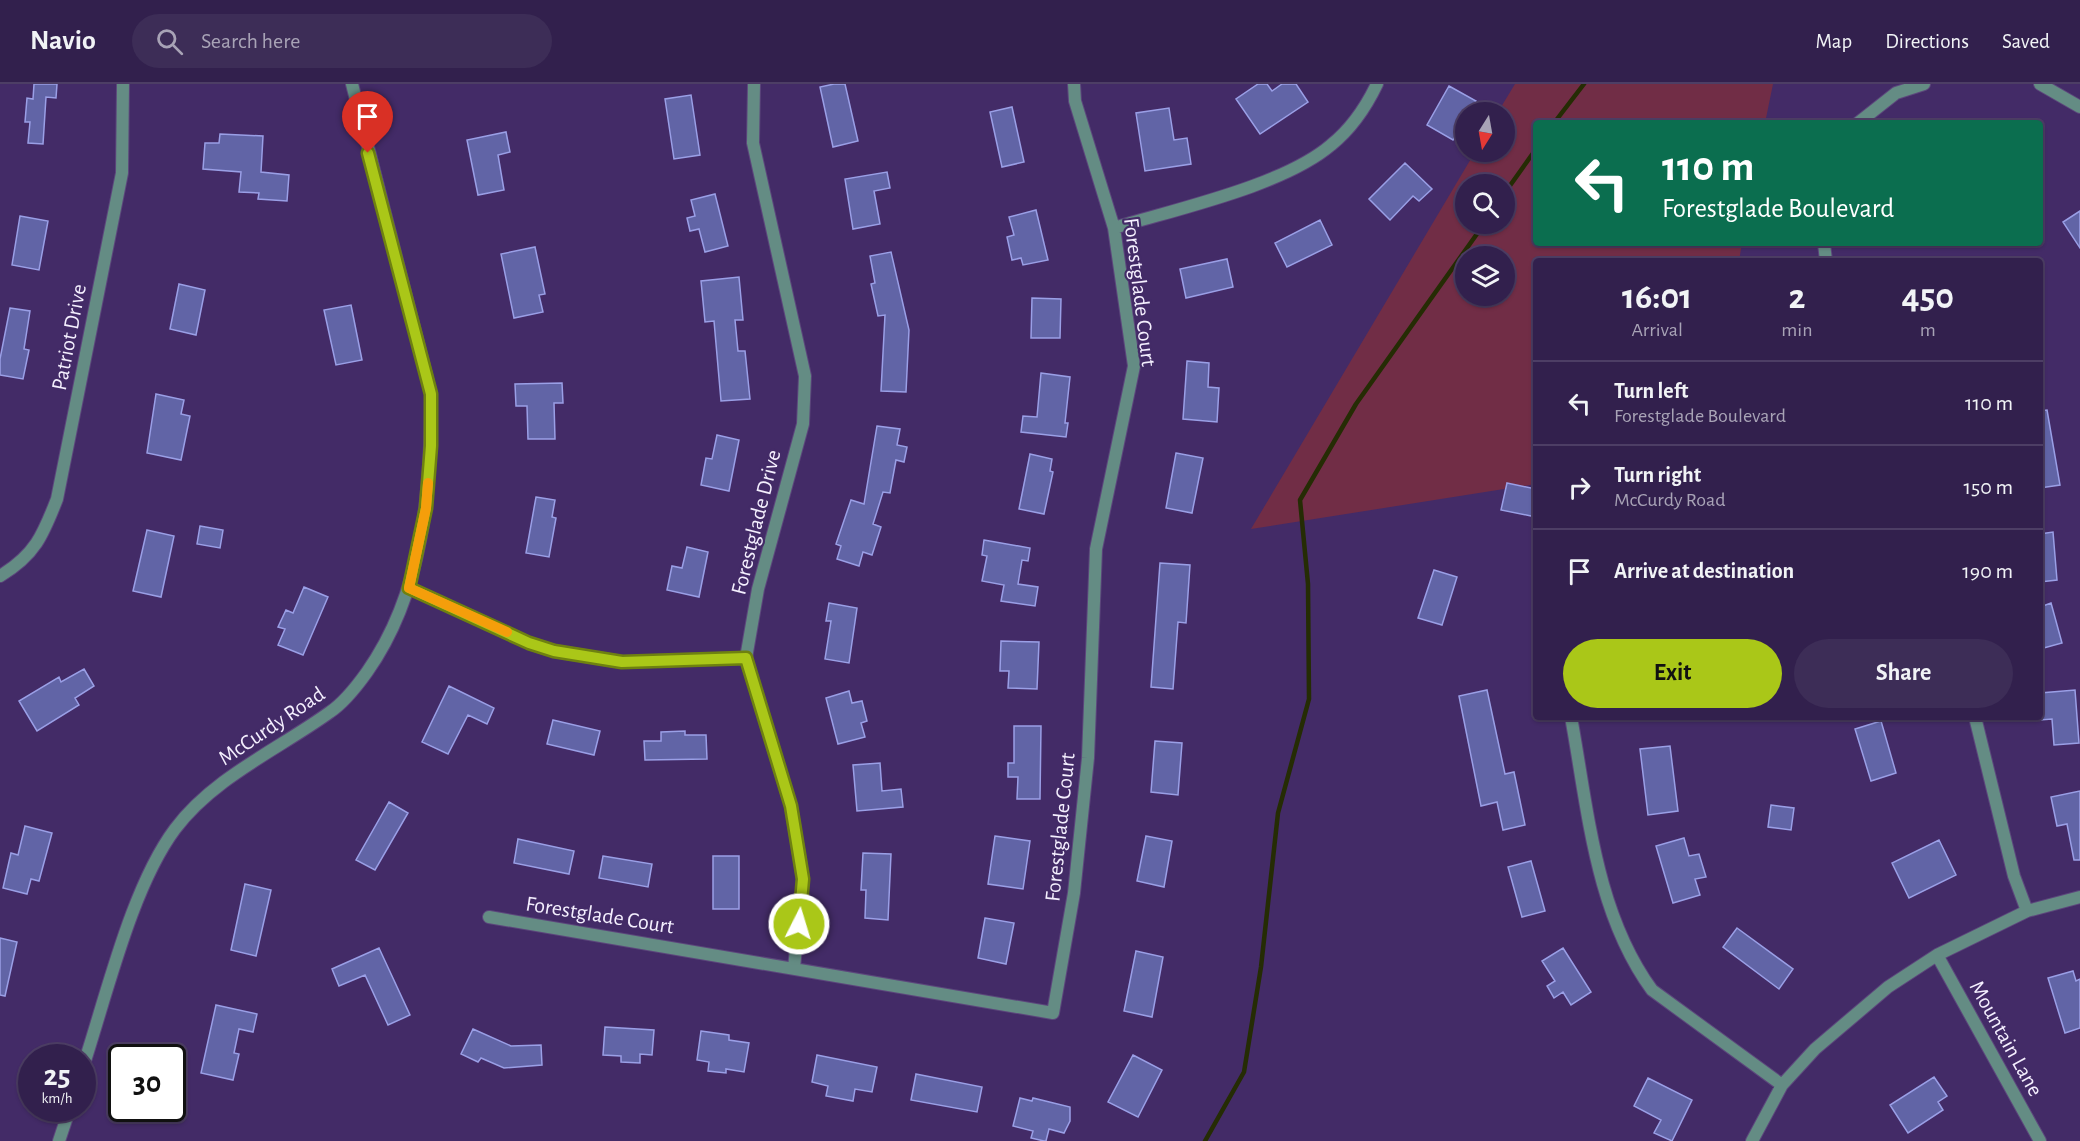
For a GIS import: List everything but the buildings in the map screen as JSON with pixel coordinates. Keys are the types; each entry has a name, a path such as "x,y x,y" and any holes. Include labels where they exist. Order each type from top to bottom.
{"street":[{"name":"Patriot Drive","path":"0,576 21,563 42,538 57,499 122,173 123,84"},
{"name":"McCurdy Road","path":"90,1044 125,937 150,871 175,829 204,798 231,777 333,710 357,686 382,651 409,588 426,508 431,446 431,394 351,84"},
{"name":"Forestglade Drive","path":"754,84 753,143 805,376 806,400 802,424 758,589 746,658 791,806 803,879 794,968"},
{"name":"Forestglade Court","path":"489,917 1053,1013 1074,893 1088,758 1095,549 1134,366 1114,228 1075,100 1074,84"},
{"path":"1114,228 1270,179 1313,159 1332,144 1364,109 1377,84"},
{"path":"1862,120 1896,93 1924,84"},
{"path":"2040,84 2080,107"},
{"path":"409,588 529,643 554,651 622,662 746,658"},
{"path":"1572,720 1596,854 1611,909 1638,970 1652,990 1782,1085"},
{"path":"1976,720 2014,876 2027,911"},
{"path":"1752,1141 1782,1085 1815,1049 1888,987 1937,955 2027,911 2080,897"},
{"name":"Mountain Lane","path":"1937,955 2040,1141"},
{"path":"59,1141 65,1122"}],"shaded area":[{"path":"1515,84 1773,84 1766,120 1533,120 1533,246 1742,246 1740,258 1533,258 1533,484 1251,529 1455,186 1455,234 1515,234 1515,174 1462,174 1469,162 1515,162 1515,102 1504,102"}],"waterway":[{"path":"1556,120 1584,84"},
{"path":"1515,179 1533,153"},
{"path":"1205,1141 1244,1072 1261,967 1278,813 1309,699 1308,584 1300,500 1356,404 1477,234"}],"slow traffic":[{"path":"428,483 426,508 409,588 507,632"}],"route":[{"path":"368,153 431,394 431,446 426,508 409,588 529,643 554,651 622,662 746,658 791,806 803,879 799,924"}]}
